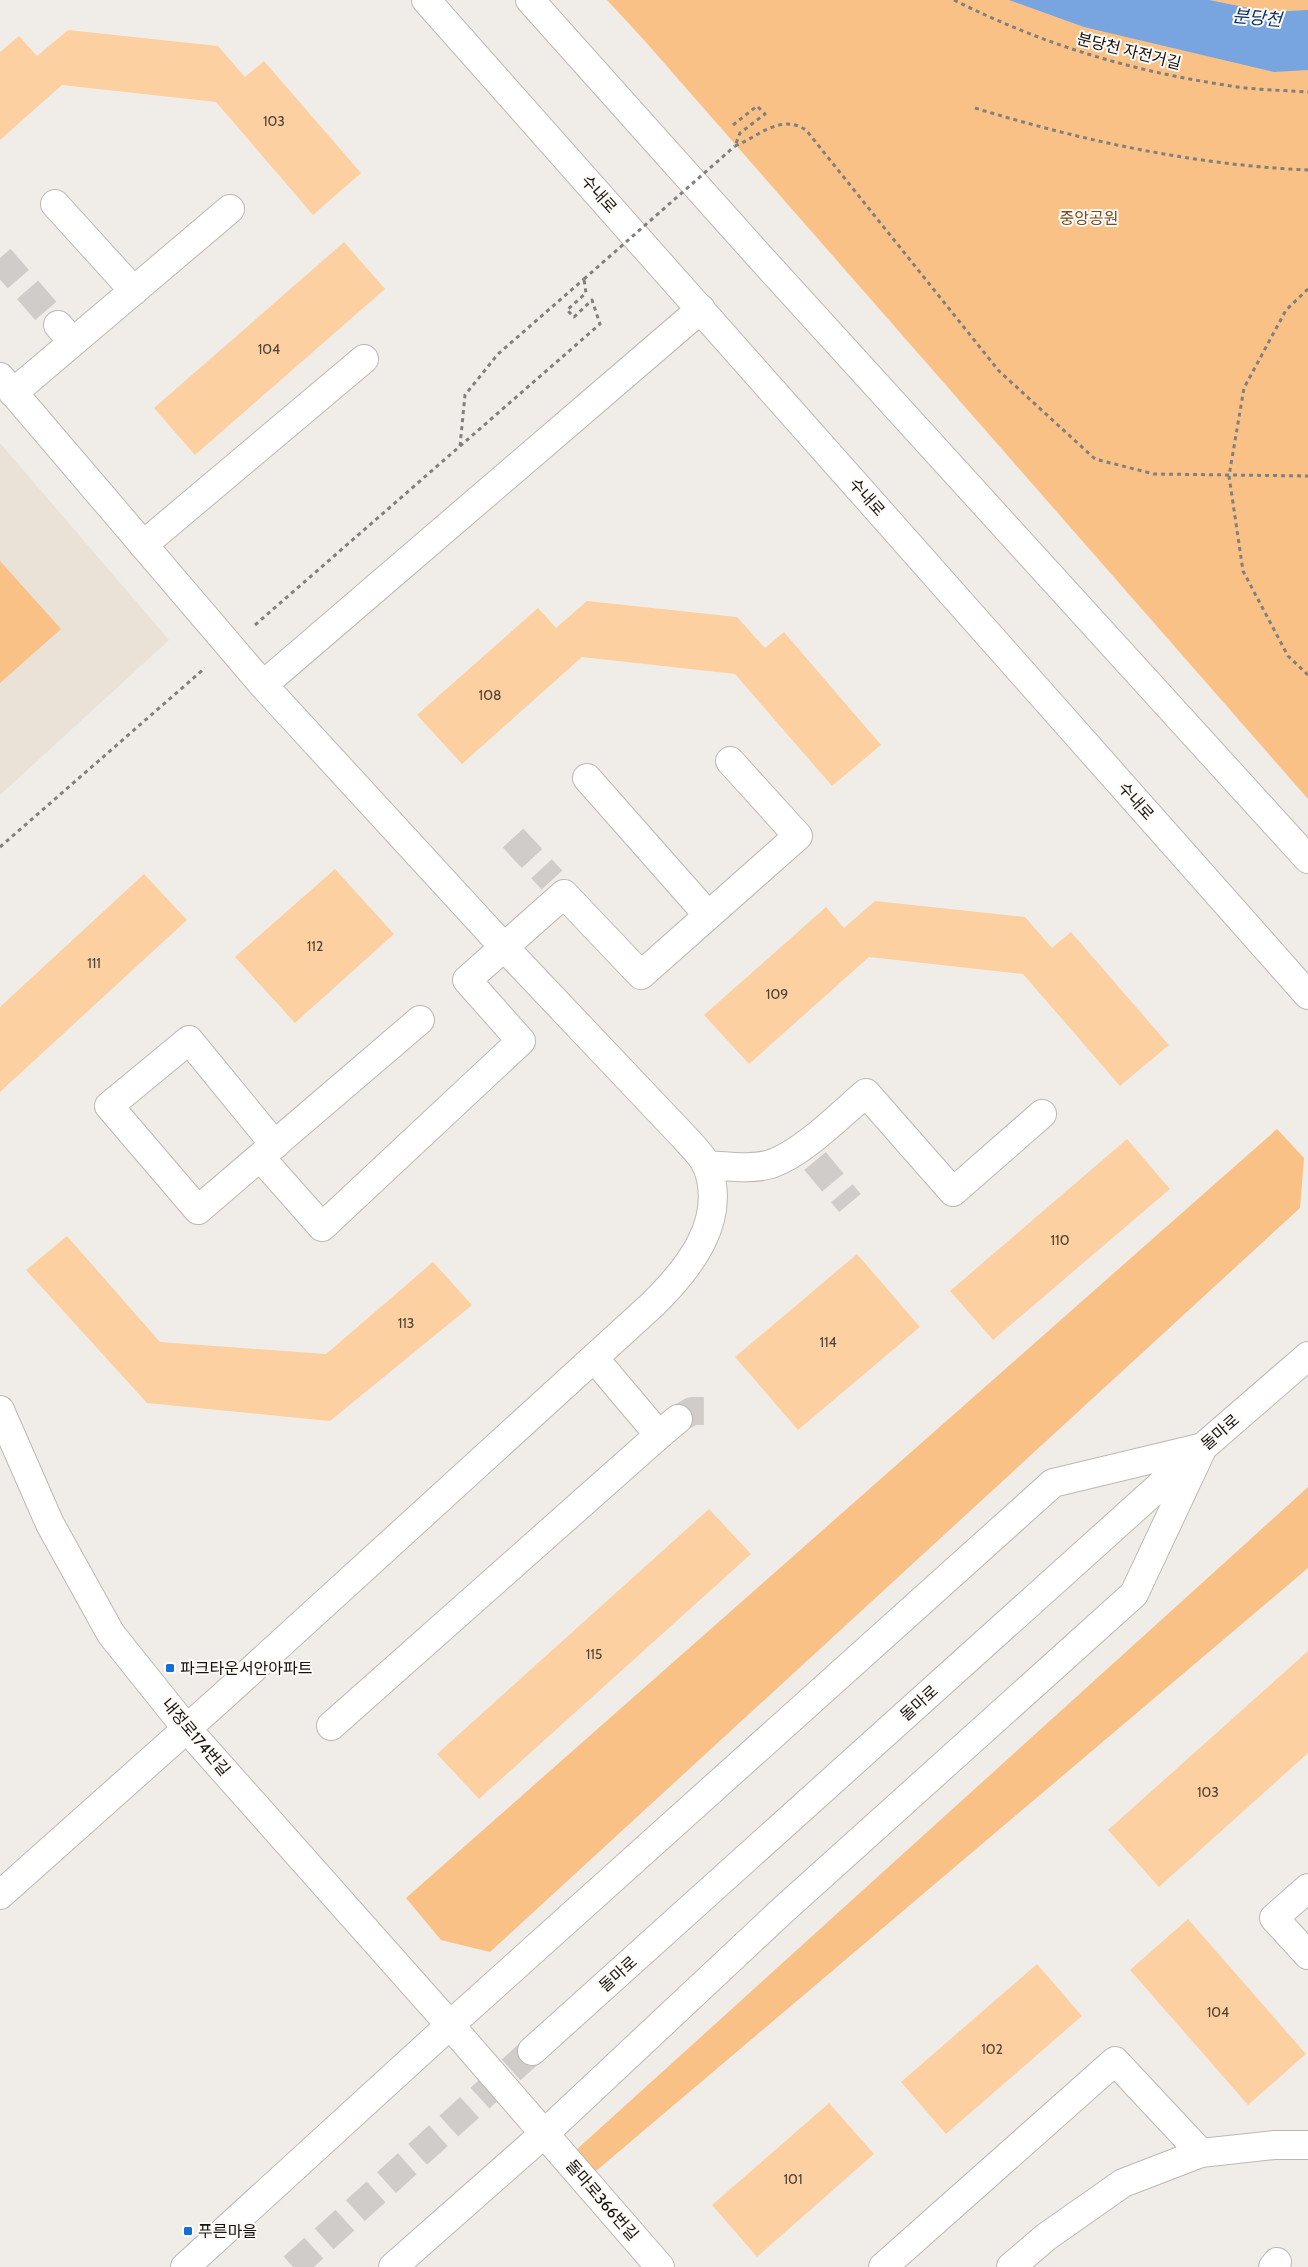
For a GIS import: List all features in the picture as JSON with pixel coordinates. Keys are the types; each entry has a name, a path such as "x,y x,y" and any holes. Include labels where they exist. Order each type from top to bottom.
{"main road":[{"name":"수내로","path":"426,0 1308,995"},
{"path":"530,0 767,265 1308,859"},
{"path":"55,204 134,291"},
{"path":"0,1895 187,1729 676,1282 693,1257 708,1229 714,1197 706,1164 685,1138 503,946 263,685 7,385 65,333 134,291 230,209"},
{"path":"263,685 700,309"},
{"path":"143,545 364,359"},
{"path":"420,1020 268,1151 198,1210 109,1106 189,1040 268,1151 322,1227 521,1041 467,980 503,946 558,887 641,975 798,836 730,761"},
{"path":"587,778 708,915"},
{"path":"706,1164 742,1167 770,1164 794,1154 809,1154 866,1093 953,1192 1042,1114"},
{"name":"돌마로","path":"532,2052 1203,1447 1308,1356"},
{"path":"331,1726 669,1427 594,1358"},
{"name":"내정로174번길","path":"0,1410 50,1524 111,1634 187,1729 544,2133"},
{"path":"185,2267 450,2025 1054,1483 1203,1447"},
{"path":"393,2267 544,2133 783,1910 1134,1594 1203,1447"},
{"path":"1308,1888 1274,1918 1308,1955"},
{"path":"883,2267 1114,2061 1201,2153"},
{"name":"돌마로366번길","path":"544,2133 660,2267"},
{"path":"1011,2267 1046,2237 1123,2183 1201,2153 1274,2145 1308,2145"}],"path":[{"name":"분당천 자전거길","path":"954,0 1040,39 1097,59 1226,86 1308,92"},
{"path":"733,125 757,106 764,114 740,133 735,146"},
{"path":"975,108 1035,126 1202,161 1308,170"},
{"path":"460,446 465,395 498,354 735,146 781,124 796,125 806,130 999,371 1095,459 1154,474 1308,476"},
{"path":"249,630 600,324 592,300 574,317 567,310 586,293 584,279"},
{"path":"1308,289 1286,310 1244,388 1229,476 1243,571 1288,656 1308,675"},
{"path":"0,847 211,663"}],"shaded area":[{"path":"0,443 169,640 0,795"}],"green space":[{"name":"중앙공원","path":"607,0 1308,0 1308,799 644,40"},
{"path":"0,561 61,629 0,683"},
{"path":"1277,1129 1304,1158 1300,1208 490,1952 441,1940 406,1898"},
{"path":"1308,1487 1308,1568 596,2171 575,2151"}],"water":[{"name":"분당천","path":"1009,0 1209,0 1268,12 1308,10 1308,70 1274,72 1084,27"}],"building":[{"path":"68,30 218,46 245,77 264,61 361,173 313,215 216,102 62,85 0,140 0,52 19,36 37,56"},
{"path":"344,242 385,289 195,455 154,408"},
{"path":"587,601 737,617 765,648 784,632 881,745 832,786 735,674 582,657 462,764 417,715 538,608 556,628"},
{"path":"335,869 394,934 295,1023 235,957"},
{"path":"144,874 187,920 0,1092 0,1007"},
{"path":"875,901 1025,917 1052,948 1071,932 1169,1045 1120,1086 1023,974 869,957 749,1064 704,1015 826,907 844,928"},
{"path":"1127,1139 1170,1189 993,1340 950,1291"},
{"path":"67,1236 160,1342 326,1354 433,1262 472,1305 330,1421 147,1403 26,1270"},
{"path":"857,1254 920,1327 798,1430 735,1357"},
{"path":"709,1509 751,1554 479,1799 437,1754"},
{"path":"1308,1651 1308,1753 1159,1887 1108,1830"},
{"path":"1188,1919 1306,2054 1248,2105 1130,1970"},
{"path":"1037,1964 1082,2016 946,2134 901,2082"},
{"path":"829,2103 874,2154 757,2257 712,2205"}],"tunnel":[{"path":"0,258 58,325"},
{"path":"513,838 552,880"},
{"path":"815,1161 850,1203"},
{"path":"678,1419 692,1411 711,1411"},
{"path":"293,2267 532,2051"}],"place":[{"name":"파크타운서안아파트","path":"170,1668"},
{"name":"푸른마을","path":"188,2231"}]}
